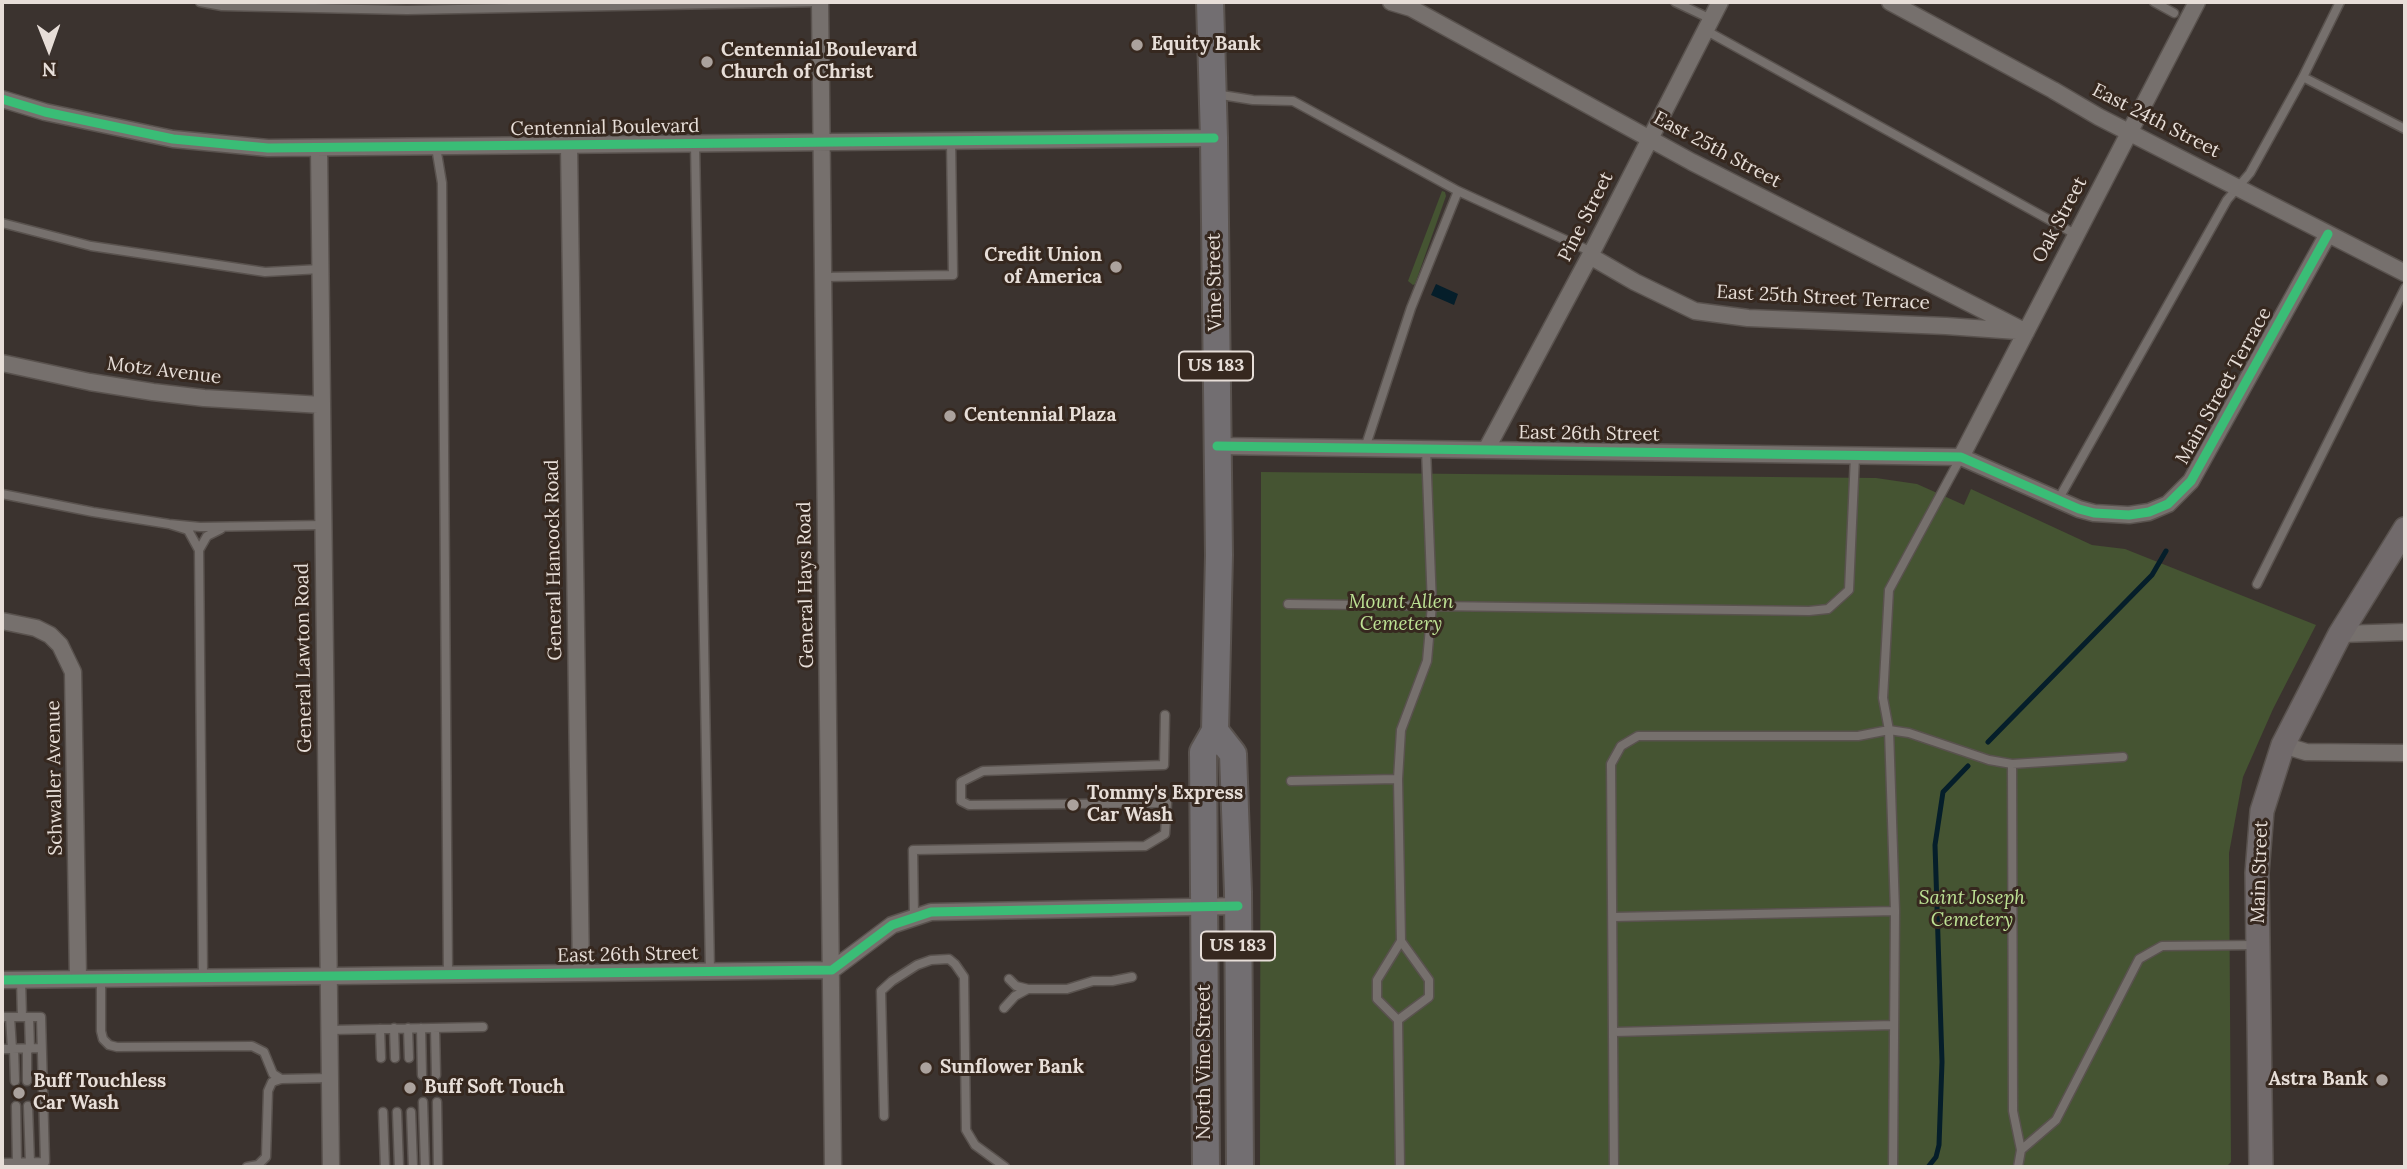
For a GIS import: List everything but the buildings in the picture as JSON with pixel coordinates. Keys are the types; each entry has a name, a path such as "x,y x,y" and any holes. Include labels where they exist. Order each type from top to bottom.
{"main road":[{"name":"Vine Street","path":"1210,2 1219,555 1215,731"},
{"name":"North Vine Street","path":"1206,1167 1203,752 1215,731 1233,754 1238,906 1240,1167"}],"street":[{"name":"General Hays Road","path":"820,2 833,1167"},
{"name":"East 25th Street","path":"1391,2 1410,8 1692,162 2026,332"},
{"name":"Pine Street","path":"1486,450 1591,254 1720,2"},
{"name":"East 24th Street","path":"1890,2 2130,132 2405,273"},
{"name":"Oak Street","path":"1961,457 2197,2"},
{"name":"Centennial Boulevard","path":"2,99 56,115 173,139 242,146 319,149 1214,138"},
{"name":"General Hancock Road","path":"569,146 581,973"},
{"name":"General Lawton Road","path":"319,149 331,1167"},
{"name":"Main Street Terrace","path":"1961,457 2094,513 2129,515 2149,512 2168,504 2191,481 2328,234"},
{"name":"East 25th Street Terrace","path":"1591,254 1635,282 1695,311 1748,317 2026,332"},
{"name":"Motz Avenue","path":"2,363 153,392 322,405"},
{"name":"East 26th Street","path":"1217,446 1961,457"},
{"name":"Main Street","path":"2261,1167 2257,873 2262,811 2283,745 2340,634 2405,529"},
{"name":"Schwaller Avenue","path":"2,621 36,628 50,635 60,645 73,672 78,979"},
{"path":"2340,634 2405,632"},
{"path":"2283,745 2306,752 2405,753"},
{"path":"832,970 892,925 931,912 1238,906"},
{"name":"East 26th Street","path":"2,980 832,970"}],"lane":[{"path":"200,2 222,6 407,9 820,2"},
{"path":"1675,2 1708,24 2075,234"},
{"path":"2154,2 2174,13"},
{"path":"2058,500 2227,200 2250,173 2303,77 2340,2"},
{"path":"2303,77 2405,129"},
{"path":"1212,93 1253,100 1293,101 1458,191 1591,254"},
{"path":"824,277 953,275 951,141"},
{"path":"695,144 710,972"},
{"path":"436,147 442,183 448,975"},
{"path":"1365,448 1411,308 1458,191"},
{"path":"2,223 91,246 265,272 321,268"},
{"path":"2257,584 2405,289"},
{"path":"1400,1167 1398,1020 1377,999 1377,980 1401,941 1398,779 1401,730 1427,661 1432,605 1426,449"},
{"path":"1288,604 1810,611 1828,609 1849,590 1855,456"},
{"path":"1893,1167 1895,912 1889,730 1883,698 1889,590 1961,457"},
{"path":"2,494 169,524 324,525"},
{"path":"169,524 188,530 199,550 203,978"},
{"path":"199,550 211,533 235,526"},
{"path":"914,916 913,850 1145,846 1165,834 1167,803 969,806 961,801 961,782 983,771 1164,765 1165,715"},
{"path":"1614,1167 1611,764 1620,746 1638,736 1858,736 1889,730 1909,733 1989,760 2012,764 2123,757"},
{"path":"2012,764 2013,1111 2021,1150 2018,1167"},
{"path":"1291,781 1398,779"},
{"path":"1614,917 1895,912"},
{"path":"1398,1020 1429,997 1429,980 1401,941"},
{"path":"2021,1150 2056,1120 2138,959 2162,946 2258,945"},
{"path":"884,1116 881,992 892,981 917,965 930,960 949,960 964,977 966,1130 975,1145 1005,1167"},
{"path":"1009,979 1016,986 1028,989 1067,989 1093,981 1132,977"},
{"path":"101,979 101,1031 103,1039 109,1045 252,1046 264,1052 273,1074 281,1079"},
{"path":"21,980 28,1049 27,1081"},
{"path":"1004,1008 1015,996 1028,989"},
{"path":"2,1163 45,1162 41,1017 6,1017 13,1049 15,1082"},
{"path":"1614,1032 1894,1025"},
{"path":"330,1030 483,1027"},
{"path":"394,1028 395,1058"},
{"path":"408,1028 409,1058"},
{"path":"421,1028 422,1075"},
{"path":"435,1028 436,1075"},
{"path":"380,1029 382,1058"},
{"path":"2,1049 41,1048"},
{"path":"247,1167 258,1165 266,1157 268,1091 272,1082 281,1079 330,1078"},
{"path":"423,1101 425,1167"},
{"path":"437,1102 438,1167"},
{"path":"16,1106 17,1163"},
{"path":"28,1106 30,1163"},
{"path":"383,1112 385,1167"},
{"path":"397,1112 399,1167"},
{"path":"411,1112 413,1167"}],"green space":[{"path":"1442,191 1446,196 1413,285 1408,281"},
{"name":"Saint Joseph Cemetery","path":"1261,472 1876,478 1917,484 1964,505 1971,489 2092,545 2125,549 2316,625 2273,709 2243,777 2229,853 2231,1162 2226,1167 1260,1167"}],"water":[{"path":"1436,284 1458,294 1454,305 1431,295"}],"waterway":[{"path":"1988,742 2152,575 2166,551"},
{"path":"1928,1167 1936,1157 1939,1145 1942,1062 1935,845 1943,792 1968,766"}],"cycle path":[{"path":"2,99 45,112 173,139 268,148 1214,138"},
{"path":"1217,446 1961,457 2079,509 2094,513 2129,515 2149,512 2168,504 2191,481 2328,234"},
{"path":"2,980 832,970 892,925 931,912 1238,906"}],"place":[{"name":"Equity Bank","path":"1137,45"},
{"name":"Centennial Boulevard Church of Christ","path":"707,62"},
{"name":"Credit Union of America","path":"1116,267"},
{"name":"Centennial Plaza","path":"950,416"},
{"name":"Tommy's Express Car Wash","path":"1073,805"},
{"name":"Sunflower Bank","path":"926,1068"},
{"name":"Astra Bank","path":"2382,1080"},
{"name":"Buff Soft Touch","path":"410,1088"},
{"name":"Buff Touchless Car Wash","path":"19,1093"}],"park label":[{"name":"Mount Allen Cemetery","path":"1401,614"}]}
